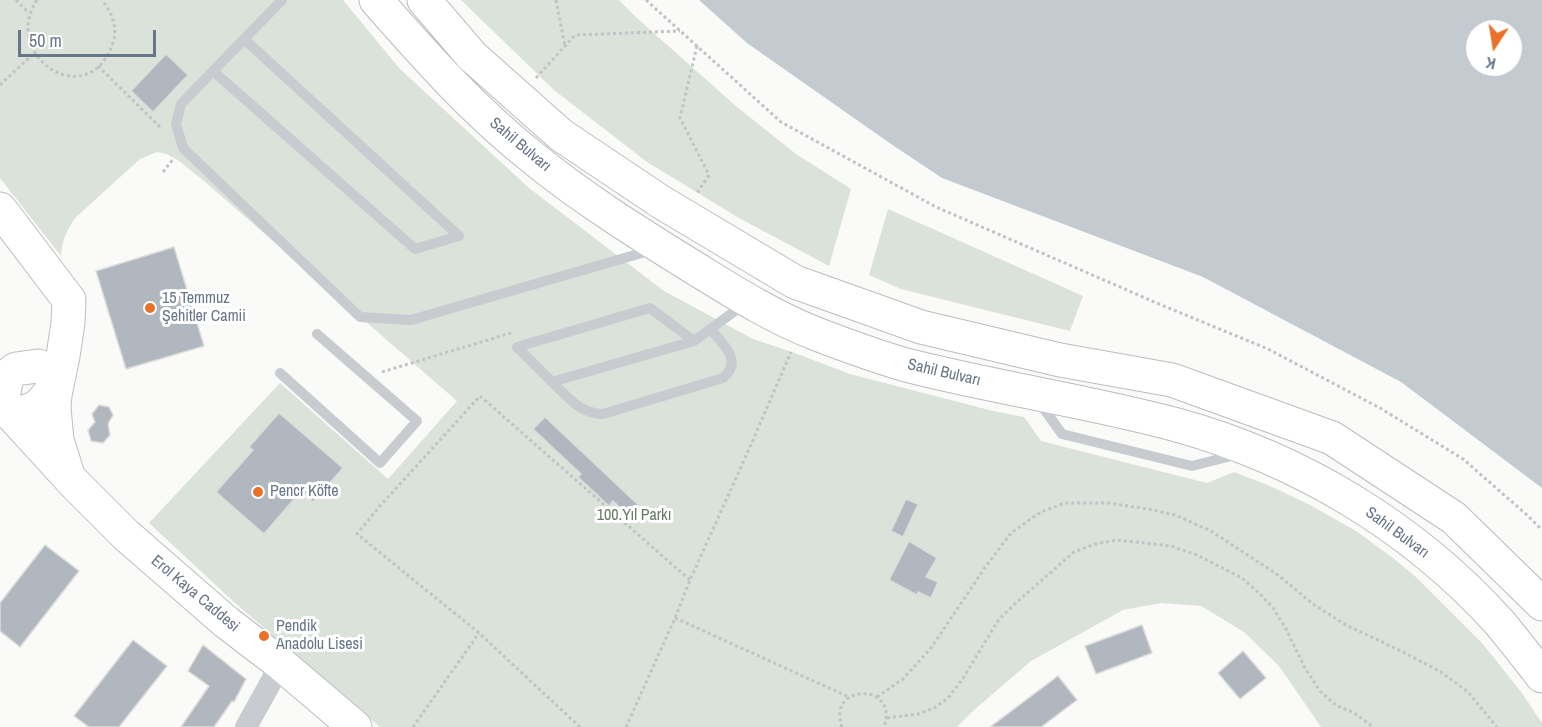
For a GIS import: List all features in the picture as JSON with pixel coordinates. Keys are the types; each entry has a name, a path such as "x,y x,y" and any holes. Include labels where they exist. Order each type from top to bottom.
{"main road":[{"name":"Sahil Bulvarı","path":"376,0 436,68 514,142 560,179 661,248 749,301 801,328 854,348 906,364 1174,424 1230,441 1301,472 1374,515 1454,578 1499,623 1542,676"},
{"name":"Sahil Bulvarı","path":"424,0 472,56 561,135 683,215 795,282 921,327 1060,360 1172,380 1332,438 1454,518 1542,604"},
{"name":"Erol Kaya Caddesi","path":"0,209 69,300 68,323 55,395 57,440 68,477"},
{"path":"4,407 20,413 36,409 47,398 58,379"},
{"name":"Erol Kaya Caddesi","path":"4,407 68,477 126,535 226,622 281,664 355,727"}],"street":[{"path":"246,727 281,664"}],"lane":[{"path":"282,0 181,104 176,124 183,148 360,317 411,320 661,248"},
{"path":"213,71 415,249 459,236 244,39"},
{"path":"552,382 694,341 749,301"},
{"path":"694,341 650,308 517,347 582,410 603,414 723,378 730,371 732,359 726,347 710,329"},
{"path":"280,373 380,462 417,421 316,334"}],"path":[{"path":"16,0 28,12"},
{"path":"36,0 28,12 24,27 25,42 31,55 55,74 70,76 85,73 98,66"},
{"path":"36,0 28,13 24,27 25,42 32,56 42,67 55,74 70,76 85,74 98,66 108,54 114,39 114,27 112,16 102,0"},
{"path":"556,0 565,46"},
{"path":"646,0 782,122 936,207 1268,349 1380,408 1463,459 1542,530"},
{"path":"519,98 575,35 680,31"},
{"path":"683,215 709,175 680,118 697,46"},
{"path":"0,85 32,56"},
{"path":"98,66 183,148 163,172"},
{"path":"626,727 801,328"},
{"path":"580,727 479,633 357,534 480,396 690,580"},
{"path":"877,697 903,679 931,648 984,568 1011,533 1041,512 1065,502 1108,503 1175,515 1210,531 1278,575 1313,604 1346,625 1441,672 1468,692 1497,727"},
{"path":"887,718 918,714 934,708 948,698 962,680 999,619 1018,601 1074,552 1095,544 1118,540 1171,546 1197,555 1242,578 1273,608 1320,691 1337,706 1353,712 1372,727"},
{"path":"675,618 849,697"},
{"path":"413,727 479,633"},
{"path":"842,727 839,718 844,703 849,697 863,693 877,697 882,703 887,718 884,727"}],"green space":[{"name":"100.Yıl Parkı","path":"0,0 343,0 400,69 529,188 664,291 753,339 850,374 1024,417 1041,441 1207,483 1234,472 1310,505 1356,531 1417,578 1483,644 1521,692 1542,723 1542,727 1321,727 1279,666 1244,632 1201,606 1161,603 1123,610 1031,661 957,727 380,727 235,603 149,523 280,383 388,479 457,401 204,181 167,154 157,152 140,159 75,218 65,236 61,256 0,178"},
{"path":"461,0 619,0 737,107 796,154 851,189 829,266 739,218 647,162 554,90"},
{"path":"888,209 1083,296 1070,331 901,289 869,275"}],"shaded area":[{"path":"699,0 1542,0 1542,488 1401,382 1203,277 942,178 747,43"}],"building":[{"path":"166,54 188,75 153,112 131,91"},
{"name":"15 Temmuz Şehitler Camii","path":"174,247 204,346 126,369 96,271"},
{"path":"99,405 109,407 113,415 108,424 110,435 103,443 91,441 88,430 95,422 92,414"},
{"path":"279,413 343,468 313,502 301,491 264,534 216,492 253,450 249,447"},
{"path":"545,417 648,514 638,524 613,501 609,506 578,477 581,474 533,429"},
{"path":"906,499 918,504 903,537 891,531"},
{"path":"909,541 937,558 926,577 938,582 931,598 918,592 917,595 889,580"},
{"path":"45,545 79,571 20,647 0,631 0,603"},
{"path":"1142,625 1152,653 1096,674 1085,646"},
{"path":"133,640 167,666 119,727 89,727 74,716"},
{"path":"203,645 246,679 234,702 232,701 214,727 181,727 209,686 188,671"},
{"path":"1243,651 1266,678 1240,699 1218,673"},
{"path":"1058,676 1077,700 1041,727 990,727"}],"place":[{"name":"15 Temmuz Şehitler Camii","path":"150,308"},
{"name":"Pencr Köfte","path":"258,492"},
{"name":"Pendik Anadolu Lisesi","path":"264,636"}]}
